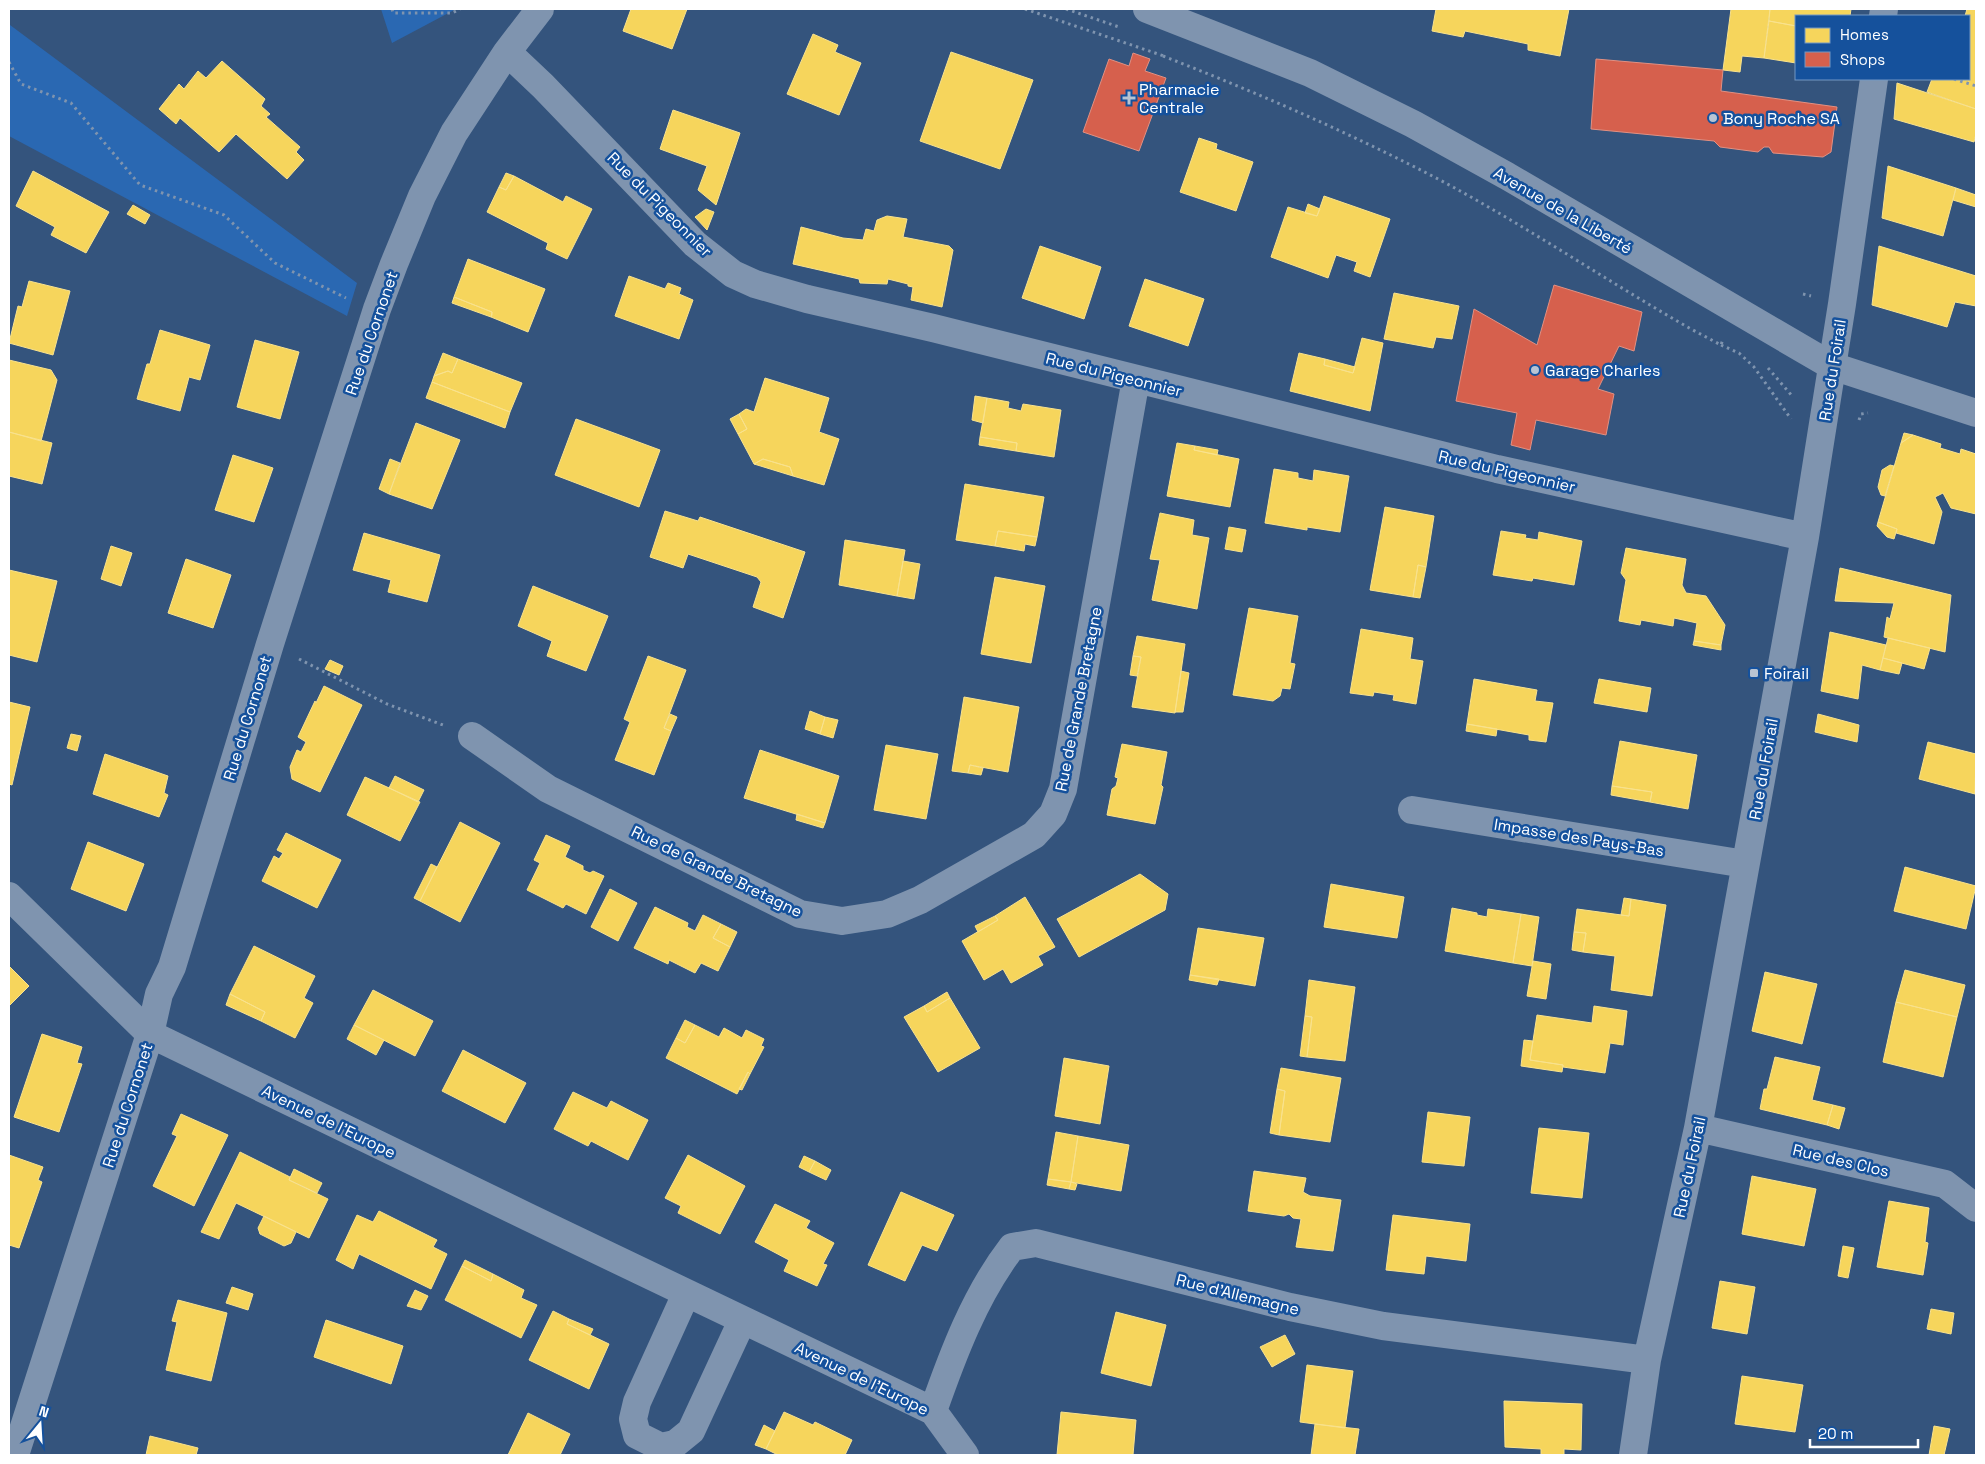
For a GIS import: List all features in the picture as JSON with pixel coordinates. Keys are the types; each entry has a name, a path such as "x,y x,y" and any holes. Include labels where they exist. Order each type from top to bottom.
{"street":[{"name":"Rue du Cornonet","path":"15,1455 150,1034 158,994 172,967 270,644 377,309 422,196 450,141 507,52 540,9"},
{"name":"Avenue de la Liberté","path":"1147,9 1310,73 1413,124 1508,176 1832,366 1976,413"},
{"name":"Rue du Pigeonnier","path":"507,52 543,86 695,244 733,274 755,284 807,299 1497,469 1805,537"},
{"name":"Rue du Foirail","path":"1633,1455 1647,1360 1698,1128 1805,537 1874,80"},
{"name":"Rue de Grande Bretagne","path":"472,736 548,789 800,914 842,921 886,914 920,900 1034,835 1053,814 1063,790 1136,379"},
{"name":"Impasse des Pays-Bas","path":"1412,810 1745,864"},
{"name":"Avenue de l'Europe","path":"9,896 150,1034 686,1294 933,1411 965,1455"},
{"name":"Rue des Clos","path":"1698,1128 1945,1184 1976,1208"},
{"name":"Rue d'Allemagne","path":"933,1411 965,1328 995,1270 1012,1248 1036,1243 1290,1307 1383,1326 1647,1360"},
{"path":"686,1294 637,1402 633,1419 637,1435 661,1447 675,1444 691,1431 742,1320"}],"path":[{"path":"392,9 393,13 452,13 460,9"},
{"path":"1025,9 1164,56 1280,104 1360,140 1441,181 1621,289 1721,345 1736,310"},
{"path":"1164,56 1176,19"},
{"path":"9,62 21,84 71,103 140,185 224,215 275,263 345,298 377,309"},
{"path":"1957,80 1976,86"},
{"path":"292,656 387,704 472,736"}],"shaded area":[{"path":"381,9 456,9 392,43"},
{"path":"10,25 357,283 347,316 9,136"}],"building: Homes":[{"path":"631,9 687,9 672,49 623,31"},
{"path":"1436,9 1569,9 1560,56 1528,50 1528,44 1465,31 1463,37 1432,31"},
{"path":"1731,9 1770,9 1764,58 1742,56 1740,72 1723,70"},
{"path":"1770,9 1851,9 1850,15 1795,15 1795,26 1769,21"},
{"path":"1967,9 1976,9 1976,109 1927,92 1932,80 1970,80 1970,15 1965,15"},
{"path":"1769,21 1795,26 1795,63 1764,58"},
{"path":"813,34 838,45 835,52 861,63 839,115 787,94"},
{"path":"951,52 1033,80 1000,169 920,141"},
{"path":"222,61 265,99 261,106 270,114 266,117 300,147 296,152 304,160 287,179 236,134 219,152 180,118 176,124 159,109 179,84 184,89 198,71 206,78"},
{"path":"1897,83 1976,109 1976,134 1974,142 1894,119"},
{"path":"673,110 740,133 716,205 698,190 707,166 660,149"},
{"path":"1199,138 1217,144 1216,149 1253,162 1236,211 1180,192"},
{"path":"1888,166 1956,188 1943,236 1882,218"},
{"path":"33,171 109,212 86,253 51,235 55,227 16,206"},
{"path":"506,173 514,176 506,190 499,187"},
{"path":"514,176 563,202 566,196 592,209 567,259 546,249 548,243 487,212 499,187 506,190"},
{"path":"1956,188 1976,195 1976,207 1953,200"},
{"path":"1324,196 1390,219 1370,277 1354,271 1357,262 1336,255 1328,278 1271,257 1288,207 1317,216"},
{"path":"1308,204 1320,209 1317,216 1305,213"},
{"path":"133,205 150,215 145,224 127,214"},
{"path":"706,209 714,212 707,230 695,217"},
{"path":"887,216 907,219 903,237 949,246 953,250 942,307 911,300 913,287 908,286 908,284 888,279 887,284 860,283 859,279 793,264 801,227 843,238 863,240 866,229 874,231 877,220"},
{"path":"1040,246 1101,267 1084,319 1022,298"},
{"path":"1879,246 1976,276 1976,306 1955,302 1947,327 1872,305"},
{"path":"468,259 545,289 528,332 491,317 492,312 454,297"},
{"path":"629,276 665,289 668,283 681,288 679,294 693,300 679,339 615,316"},
{"path":"1145,279 1204,299 1188,346 1129,326"},
{"path":"29,281 70,291 53,355 9,343 18,306 22,307"},
{"path":"1394,293 1459,306 1452,339 1436,337 1433,348 1384,339"},
{"path":"454,297 492,312 491,317 452,303"},
{"path":"160,330 210,345 200,380 189,377 180,411 137,399 147,364 150,364"},
{"path":"1362,338 1383,343 1370,411 1290,391 1299,353 1325,359 1324,365 1353,373"},
{"path":"255,340 299,352 280,419 237,407"},
{"path":"443,353 458,359 452,373 448,371 434,376"},
{"path":"458,359 522,383 510,412 432,382 434,376 448,371 452,373"},
{"path":"1325,359 1355,367 1353,373 1324,365"},
{"path":"9,360 51,370 57,380 41,441 9,432"},
{"path":"765,378 829,398 819,432 839,439 824,485 793,476 790,467 763,459 754,464 738,434 747,429 739,414 746,409 754,412"},
{"path":"432,382 510,412 505,428 426,398"},
{"path":"975,396 987,398 983,423 972,420"},
{"path":"987,398 1009,402 1008,408 1021,411 1023,404 1061,410 1054,457 1016,451 1017,443 980,437"},
{"path":"739,414 747,429 738,434 730,419"},
{"path":"576,419 660,450 639,507 555,475"},
{"path":"416,423 460,440 432,509 389,494"},
{"path":"9,432 52,443 42,484 9,476"},
{"path":"1904,433 1913,435 1901,443"},
{"path":"1913,435 1941,444 1940,448 1960,454 1961,449 1976,454 1976,514 1951,508 1943,493 1935,497 1942,512 1934,544 1896,533 1897,529 1878,522 1901,443"},
{"path":"980,437 1017,443 1016,451 979,445"},
{"path":"1177,443 1195,446 1194,450 1239,459 1230,507 1167,496"},
{"path":"1195,446 1218,450 1217,455 1194,450"},
{"path":"233,455 273,468 254,522 215,510"},
{"path":"390,459 400,463 389,494 379,489"},
{"path":"763,459 790,467 793,476 754,464"},
{"path":"1890,465 1894,466 1885,496 1881,495 1878,487 1882,470"},
{"path":"1274,469 1298,473 1298,478 1313,481 1314,470 1349,476 1340,532 1307,527 1307,530 1265,523"},
{"path":"965,484 1044,497 1037,537 998,531 995,546 956,540"},
{"path":"1385,507 1434,516 1426,567 1418,565 1413,597 1370,590"},
{"path":"665,511 698,521 700,517 805,552 783,618 753,607 761,582 757,577 688,554 683,568 650,557"},
{"path":"1160,513 1194,520 1192,535 1209,538 1197,609 1152,600 1160,560 1150,559"},
{"path":"1878,522 1897,529 1894,539 1887,537 1877,526"},
{"path":"1229,527 1246,530 1242,552 1225,549"},
{"path":"998,531 1037,537 1035,546 1025,544 1024,551 995,546"},
{"path":"1501,531 1526,535 1525,538 1538,540 1539,532 1582,541 1574,585 1533,578 1532,581 1493,575"},
{"path":"364,533 440,555 427,602 388,592 391,580 353,570"},
{"path":"845,540 905,550 897,596 839,585"},
{"path":"111,546 132,553 121,586 101,579"},
{"path":"1626,548 1686,559 1682,585 1686,593 1706,596 1725,625 1721,645 1694,641 1697,623 1674,618 1673,626 1641,620 1640,625 1619,621 1626,580 1621,573"},
{"path":"186,559 231,575 213,628 168,613"},
{"path":"903,561 920,564 914,599 897,596"},
{"path":"1418,565 1426,567 1420,598 1413,597"},
{"path":"1840,568 1951,595 1945,652 1884,637 1887,617 1890,619 1894,603 1835,601"},
{"path":"9,570 57,581 37,662 9,655"},
{"path":"995,577 1045,586 1031,663 981,654"},
{"path":"533,586 608,616 586,671 547,656 552,641 518,626"},
{"path":"1249,608 1298,616 1290,663 1295,664 1290,689 1282,688 1280,696 1273,701 1233,695"},
{"path":"1361,629 1413,638 1410,659 1423,661 1416,704 1393,700 1394,695 1374,692 1373,696 1350,693"},
{"path":"1830,632 1886,645 1880,670 1862,665 1858,699 1821,691"},
{"path":"1137,636 1185,644 1175,713 1132,707 1141,657 1133,656"},
{"path":"1888,638 1930,648 1924,669 1883,658"},
{"path":"1694,641 1721,645 1721,650 1693,645"},
{"path":"648,656 686,670 664,728 671,731 654,775 615,760 630,722 624,719"},
{"path":"1133,656 1141,657 1137,676 1130,675"},
{"path":"1883,658 1902,663 1899,674 1880,670"},
{"path":"330,660 343,666 339,675 325,669"},
{"path":"1181,671 1189,673 1183,712 1175,712"},
{"path":"1474,679 1537,690 1535,701 1553,703 1546,742 1529,740 1529,735 1467,724"},
{"path":"1599,679 1651,688 1647,712 1594,703"},
{"path":"324,686 362,705 320,792 292,779 290,767 297,750 301,752 306,742 298,737"},
{"path":"964,697 1019,707 1008,772 970,765 968,773 952,771"},
{"path":"9,702 30,707 12,785 9,784"},
{"path":"810,711 825,717 820,734 805,729"},
{"path":"670,714 677,717 671,731 664,728"},
{"path":"1818,714 1859,725 1857,742 1815,732"},
{"path":"825,717 838,720 833,738 820,734"},
{"path":"1467,724 1497,729 1496,736 1466,731"},
{"path":"71,734 81,736 77,751 67,748"},
{"path":"1620,741 1697,755 1688,809 1650,802 1652,792 1612,786"},
{"path":"1928,742 1976,754 1975,794 1919,779"},
{"path":"1122,744 1167,752 1161,785 1163,787 1155,824 1107,815 1112,789 1116,786 1118,778 1115,777"},
{"path":"886,745 938,754 926,819 874,810"},
{"path":"760,750 839,776 825,823 744,798"},
{"path":"105,754 168,776 164,793 168,795 159,817 93,794"},
{"path":"970,765 983,768 981,775 968,773"},
{"path":"395,776 424,790 418,802 389,788"},
{"path":"365,777 420,802 400,841 347,815"},
{"path":"1612,786 1652,792 1650,802 1611,795"},
{"path":"797,814 825,823 823,828 796,820"},
{"path":"460,822 500,843 460,922 420,901"},
{"path":"286,833 341,860 317,908 262,881 274,856 279,859 283,853 277,850"},
{"path":"546,835 570,846 565,857 583,866 583,870 590,873 593,871 604,876 586,914 566,904 563,908 527,890 540,863 534,860"},
{"path":"88,842 144,864 126,911 71,889"},
{"path":"431,864 437,867 420,901 414,898"},
{"path":"1905,867 1976,886 1966,929 1894,911"},
{"path":"1140,874 1168,894 1165,910 1079,957 1057,919"},
{"path":"1331,884 1404,897 1397,938 1324,927"},
{"path":"610,889 637,903 618,941 591,927"},
{"path":"1025,897 1055,947 1038,956 1043,965 1011,983 1003,969 984,980 962,941 998,920 995,916"},
{"path":"1624,898 1631,899 1629,916 1621,915"},
{"path":"1631,899 1666,905 1652,996 1611,990 1615,956 1583,952 1586,933 1574,932 1577,909 1629,916"},
{"path":"655,907 688,923 687,927 695,931 703,915 721,924 713,938 730,947 718,971 701,963 695,973 669,960 668,964 634,948"},
{"path":"1452,908 1487,917 1488,909 1521,914 1513,963 1445,951"},
{"path":"1521,914 1539,917 1532,966 1513,963"},
{"path":"995,916 998,920 978,932 975,926"},
{"path":"721,924 737,932 730,947 713,938"},
{"path":"1198,928 1264,938 1255,986 1190,975"},
{"path":"1574,932 1586,933 1583,952 1572,950"},
{"path":"254,946 315,976 304,998 313,1003 295,1038 261,1021 265,1012 230,994"},
{"path":"1533,961 1551,964 1546,999 1527,996"},
{"path":"9,966 29,986 9,1006"},
{"path":"1905,970 1965,985 1957,1017 1896,1002"},
{"path":"1765,972 1817,984 1802,1044 1752,1031"},
{"path":"1190,975 1219,979 1217,985 1189,980"},
{"path":"1309,980 1355,987 1345,1061 1307,1057 1312,1017 1305,1016"},
{"path":"373,990 433,1021 415,1056 354,1025"},
{"path":"947,992 950,998 927,1012 924,1006"},
{"path":"230,994 265,1012 261,1021 226,1005"},
{"path":"950,998 980,1048 938,1072 904,1017 924,1006 927,1012"},
{"path":"1896,1002 1957,1017 1943,1077 1883,1062"},
{"path":"1594,1006 1627,1011 1623,1045 1610,1043 1605,1073 1530,1060 1537,1015 1592,1023"},
{"path":"1305,1016 1312,1017 1307,1057 1300,1056"},
{"path":"685,1020 695,1025 685,1043 676,1038"},
{"path":"354,1025 384,1040 376,1055 347,1039"},
{"path":"695,1025 719,1037 724,1028 742,1038 746,1030 764,1039 761,1046 764,1047 737,1094 666,1058 676,1038 685,1043"},
{"path":"42,1034 82,1047 77,1063 82,1064 59,1132 14,1117"},
{"path":"1524,1040 1533,1041 1530,1060 1563,1065 1562,1072 1521,1066"},
{"path":"463,1050 526,1083 505,1123 442,1091"},
{"path":"1775,1057 1820,1067 1812,1100 1833,1105 1827,1125 1760,1109 1764,1089 1767,1089"},
{"path":"1064,1058 1109,1066 1100,1124 1055,1116"},
{"path":"1281,1068 1341,1078 1330,1142 1279,1135 1285,1091 1277,1089"},
{"path":"748,1072 750,1074 742,1090 739,1089"},
{"path":"1277,1089 1285,1091 1279,1135 1270,1133"},
{"path":"573,1092 607,1108 611,1101 648,1120 628,1160 591,1141 588,1146 554,1129"},
{"path":"1833,1105 1845,1108 1839,1129 1827,1125"},
{"path":"1428,1112 1470,1117 1464,1166 1422,1162"},
{"path":"181,1114 228,1135 194,1206 153,1186 177,1136 172,1134"},
{"path":"1539,1128 1589,1133 1582,1198 1531,1193"},
{"path":"1056,1132 1078,1136 1071,1182 1048,1179"},
{"path":"1078,1136 1129,1145 1121,1191 1071,1182"},
{"path":"240,1152 290,1177 289,1180 328,1199 309,1238 236,1203 219,1239 201,1232"},
{"path":"9,1155 43,1167 38,1180 42,1182 19,1248 9,1245"},
{"path":"688,1155 745,1186 720,1234 678,1213 681,1206 665,1198"},
{"path":"804,1156 815,1161 809,1172 799,1167"},
{"path":"815,1161 831,1170 826,1180 809,1172"},
{"path":"294,1169 322,1183 317,1193 289,1180"},
{"path":"1254,1171 1306,1178 1303,1192 1310,1196 1341,1200 1333,1251 1296,1247 1301,1219 1293,1218 1289,1214 1284,1216 1248,1211"},
{"path":"1752,1176 1816,1189 1804,1246 1742,1234"},
{"path":"1048,1179 1071,1182 1069,1189 1047,1185"},
{"path":"1071,1182 1077,1184 1075,1190 1069,1189"},
{"path":"901,1192 954,1215 937,1251 922,1245 905,1281 868,1265"},
{"path":"1889,1201 1929,1208 1925,1242 1928,1243 1923,1275 1877,1267"},
{"path":"775,1204 810,1221 806,1228 834,1243 823,1264 827,1265 817,1286 784,1271 789,1260 755,1242"},
{"path":"379,1211 437,1240 433,1247 447,1254 431,1289 359,1254 353,1269 336,1260 357,1215 373,1222"},
{"path":"1393,1215 1470,1224 1466,1261 1426,1256 1424,1274 1386,1270"},
{"path":"264,1216 296,1232 291,1243 284,1246 260,1234 258,1228"},
{"path":"1843,1246 1854,1248 1848,1278 1838,1276"},
{"path":"465,1260 493,1274 491,1281 462,1266"},
{"path":"462,1266 491,1281 493,1274 524,1290 521,1298 537,1305 521,1338 445,1300"},
{"path":"1720,1281 1755,1287 1747,1334 1712,1328"},
{"path":"232,1287 253,1294 248,1310 226,1303"},
{"path":"415,1290 428,1296 421,1310 407,1306"},
{"path":"178,1300 227,1313 211,1381 166,1370 177,1322 172,1321"},
{"path":"1931,1309 1954,1313 1951,1334 1927,1329"},
{"path":"553,1311 569,1319 567,1324 609,1344 589,1389 529,1360"},
{"path":"1116,1312 1166,1325 1151,1386 1101,1373"},
{"path":"569,1319 593,1329 590,1335 567,1324"},
{"path":"326,1320 403,1346 391,1384 314,1357"},
{"path":"1285,1335 1295,1354 1272,1367 1260,1347"},
{"path":"1307,1365 1353,1371 1345,1428 1300,1422"},
{"path":"1742,1376 1803,1385 1795,1432 1735,1424"},
{"path":"1504,1401 1582,1404 1581,1450 1564,1449 1564,1455 1541,1455 1541,1449 1505,1447"},
{"path":"784,1412 813,1425 815,1422 852,1440 845,1455 778,1455 766,1449"},
{"path":"1061,1412 1136,1420 1133,1455 1057,1455"},
{"path":"528,1413 570,1434 560,1455 508,1455"},
{"path":"1315,1424 1359,1429 1355,1455 1311,1455"},
{"path":"764,1425 775,1431 766,1449 755,1445"},
{"path":"1934,1426 1950,1429 1944,1455 1929,1455"},
{"path":"150,1436 198,1448 196,1455 146,1455"}],"building: Shops":[{"path":"1133,53 1150,59 1145,71 1166,78 1139,151 1083,132 1109,59 1129,66"},
{"name":"Bony Roche SA","path":"1596,59 1723,70 1721,91 1837,107 1831,152 1823,157 1773,153 1769,147 1764,147 1758,152 1720,147 1714,141 1591,129"},
{"name":"Garage Charles","path":"1554,285 1642,312 1634,351 1619,346 1598,389 1614,394 1606,435 1536,420 1530,450 1511,445 1517,413 1456,401 1474,309 1537,345"}],"place":[{"name":"Pharmacie Centrale","path":"1129,98"},
{"name":"Bony Roche SA","path":"1713,118"},
{"name":"Garage Charles","path":"1535,370"},
{"name":"Foirail","path":"1754,673"}]}
